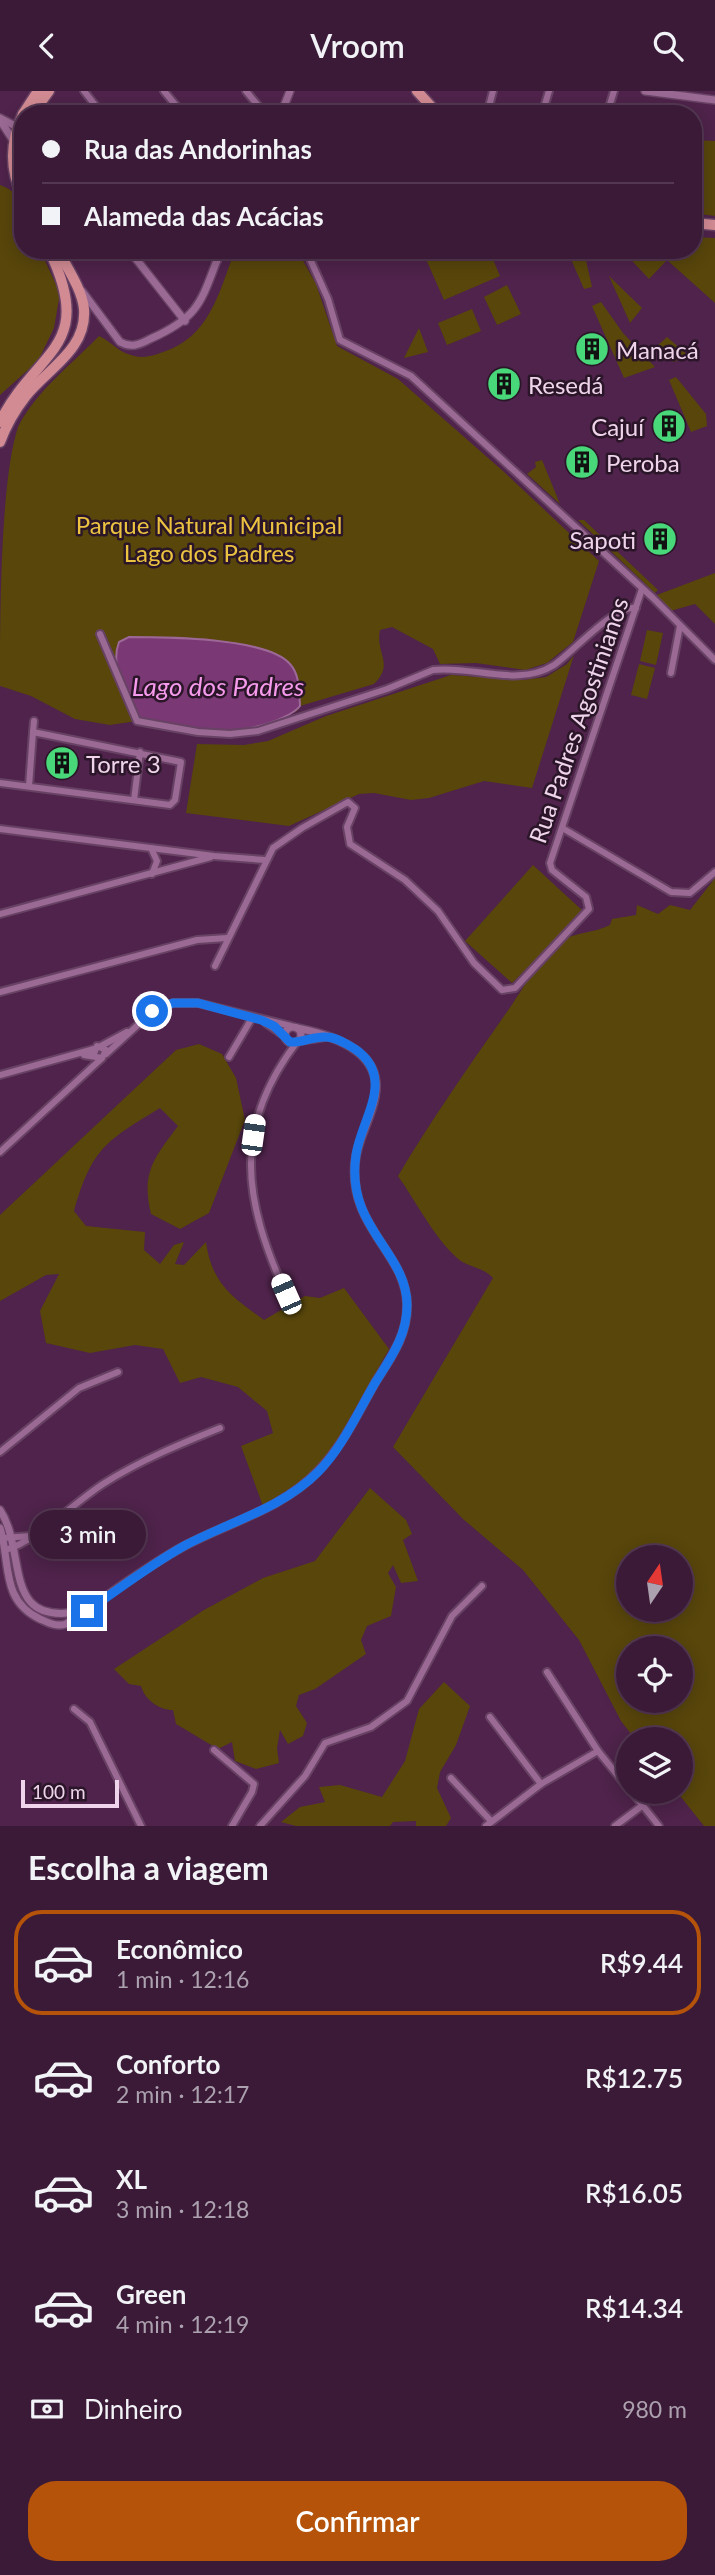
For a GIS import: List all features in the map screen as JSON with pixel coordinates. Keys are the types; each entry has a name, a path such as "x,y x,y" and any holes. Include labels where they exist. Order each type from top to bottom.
{"main road":[{"path":"417,91 430,105"},
{"path":"0,422 17,394 51,356 65,325 64,283 53,259"},
{"path":"0,442 27,395 72,350 85,315 62,259"},
{"path":"66,313 85,315"},
{"path":"65,325 72,327 85,315"}],"street":[{"path":"84,91 95,105"},
{"path":"164,91 176,105"},
{"path":"246,91 258,105"},
{"path":"645,91 680,93 715,100"},
{"path":"0,119 14,137"},
{"path":"136,259 185,321"},
{"path":"310,259 328,299 340,340 411,376 715,660"},
{"path":"74,282 120,342 130,346 185,321 201,300 217,261"},
{"path":"85,315 103,320"},
{"name":"Rua Padres Agostinianos","path":"265,860 273,848 293,833 344,803 352,803 355,808 346,836 350,844 405,880 430,903 474,963 506,992 515,988 587,915 589,902 551,867 642,589"},
{"path":"100,634 138,721 230,734 274,728 433,670 458,668 523,676 536,673 553,666 618,612 636,608"},
{"path":"671,673 680,626"},
{"path":"29,786 34,722"},
{"path":"33,732 189,761"},
{"path":"134,800 141,752"},
{"path":"0,783 172,804 181,768 180,759"},
{"path":"0,829 265,860 215,967"},
{"path":"564,829 671,892 690,893 715,872"},
{"path":"151,848 157,861 152,874"},
{"path":"0,914 214,856"},
{"path":"0,992 197,940 227,937"},
{"path":"0,1152 85,1073 99,1053 152,1011 184,1002 329,1037 359,1052 368,1062 376,1083 372,1110 356,1151 355,1183 365,1219 402,1277 407,1293 406,1324 401,1339 333,1453 318,1472 263,1510 184,1546 66,1624 56,1626 35,1616 16,1599 7,1578 0,1528"},
{"path":"229,1057 253,1018"},
{"path":"261,1020 297,1042 329,1037"},
{"path":"284,1057 285,1037 294,1027"},
{"path":"286,1294 263,1244 251,1181 256,1120 270,1079 302,1034 294,1027"},
{"path":"0,1075 99,1053"},
{"path":"0,1451 79,1388 118,1372"},
{"path":"5,1550 14,1548 114,1478 220,1428"},
{"path":"0,1510 12,1537 15,1580 26,1598 46,1612 64,1615 87,1611"},
{"path":"3,1538 31,1536"},
{"path":"260,1826 305,1776 325,1743 371,1727 407,1700 452,1616 482,1587"},
{"path":"64,1615 66,1624"},
{"path":"547,1672 598,1751 616,1773"},
{"path":"74,1709 90,1722 141,1826"},
{"path":"490,1717 541,1784"},
{"path":"214,1750 254,1784 232,1826"},
{"path":"451,1778 488,1823 541,1784 598,1751"},
{"path":"615,1826 643,1805 659,1826"}],"green space":[{"path":"702,140 715,141 715,216 702,214"},
{"path":"0,185 14,194 14,259 44,259 60,293 54,328 38,361 0,395"},
{"path":"702,237 715,238 715,303 667,260 649,279 630,259 702,259"},
{"name":"Parque Natural Municipal Lago dos Padres","path":"232,259 302,259 316,284 337,346 398,379 503,471 599,561 573,642 547,663 525,670 476,663 440,664 433,649 392,627 380,630 384,664 380,677 374,684 300,706 297,711 276,721 137,721 110,725 75,719 31,696 0,686 4,516 12,451 18,427 44,390 99,336 126,354 151,356 179,345 192,336 218,297"},
{"path":"426,259 493,259 500,276 444,300"},
{"path":"571,259 586,259 592,287 584,289"},
{"path":"609,276 642,308 630,323"},
{"path":"507,285 521,314 497,325 484,297"},
{"path":"601,302 623,333 655,367 624,378 592,306"},
{"path":"472,309 481,331 447,345 438,323"},
{"path":"419,328 428,352 404,358"},
{"path":"667,337 689,356 673,362 655,348"},
{"path":"676,377 706,414 707,426 691,432 669,380"},
{"path":"542,460 560,504 527,474 536,467 535,462"},
{"path":"578,520 584,520 658,590 655,593"},
{"path":"715,573 715,624 695,604 670,611 654,596"},
{"path":"647,630 663,633 656,665 640,661"},
{"path":"574,655 532,788 484,781 429,798 411,800 374,793 359,794 289,826 186,813 197,744 244,745 268,741 326,716 451,675 523,680 546,677 567,664"},
{"path":"639,664 655,668 647,699 631,695"},
{"path":"533,865 584,912 512,983 465,941"},
{"path":"715,878 715,1826 704,1826 687,1804 693,1804 693,1727 626,1727 617,1713 693,1713 693,1636 616,1636 616,1711 579,1640 523,1570 463,1519 393,1447 493,1278 484,1271 460,1261 448,1249 398,1176 533,972 553,948 572,936 610,925 612,919 636,915 637,905 658,914 670,905 690,910"},
{"path":"199,1044 222,1054 236,1078 245,1120 209,1213 180,1229 151,1214 148,1187 152,1167 162,1147 178,1126 160,1108 126,1129 104,1148 87,1173 74,1211 86,1226 145,1232 144,1250 160,1264 174,1245 184,1242 175,1264 184,1265 206,1242 213,1269 225,1288 264,1320 305,1296 320,1298 344,1288 389,1349 339,1437 313,1473 263,1506 241,1446 273,1433 267,1411 238,1387 201,1377 180,1383 163,1349 135,1345 90,1353 46,1343 40,1311 59,1274 46,1275 0,1301 0,1215 176,1050"},
{"path":"370,1488 406,1520 412,1534 403,1540 418,1581 401,1583 393,1565 388,1573 396,1587 391,1616 367,1626 361,1640 366,1654 315,1689 299,1695 296,1706 307,1723 303,1736 288,1744 280,1730 277,1748 279,1763 256,1769 235,1761 232,1742 218,1749 176,1724 173,1710 153,1703 141,1686 129,1684 114,1669 204,1610 263,1578 315,1561"},
{"path":"444,1682 470,1706 456,1745 440,1772 437,1788 451,1818 446,1826 416,1826 416,1821 393,1822 390,1826 296,1826 281,1822 300,1807 325,1802 319,1787 340,1785 382,1797 405,1761 419,1709"}],"water":[{"name":"Lago dos Padres","path":"129,637 214,640 260,648 278,655 290,664 296,673 300,706 278,720 242,730 208,731 137,721 116,662 119,642"}],"place":[{"name":"Manacá","path":"592,349"},
{"name":"Resedá","path":"504,384"},
{"name":"Cajuí","path":"669,426"},
{"name":"Peroba","path":"582,462"},
{"name":"Sapoti","path":"660,539"},
{"name":"Torre 3","path":"62,763"}],"route":[{"path":"87,1611 184,1546 263,1510 295,1491 318,1472 333,1453 395,1351 406,1324 407,1293 402,1277 365,1219 355,1183 356,1151 376,1096 376,1083 368,1062 348,1044 329,1037 306,1038 293,1043 287,1041 274,1026 261,1020 198,1003 173,1003 152,1011"}]}
